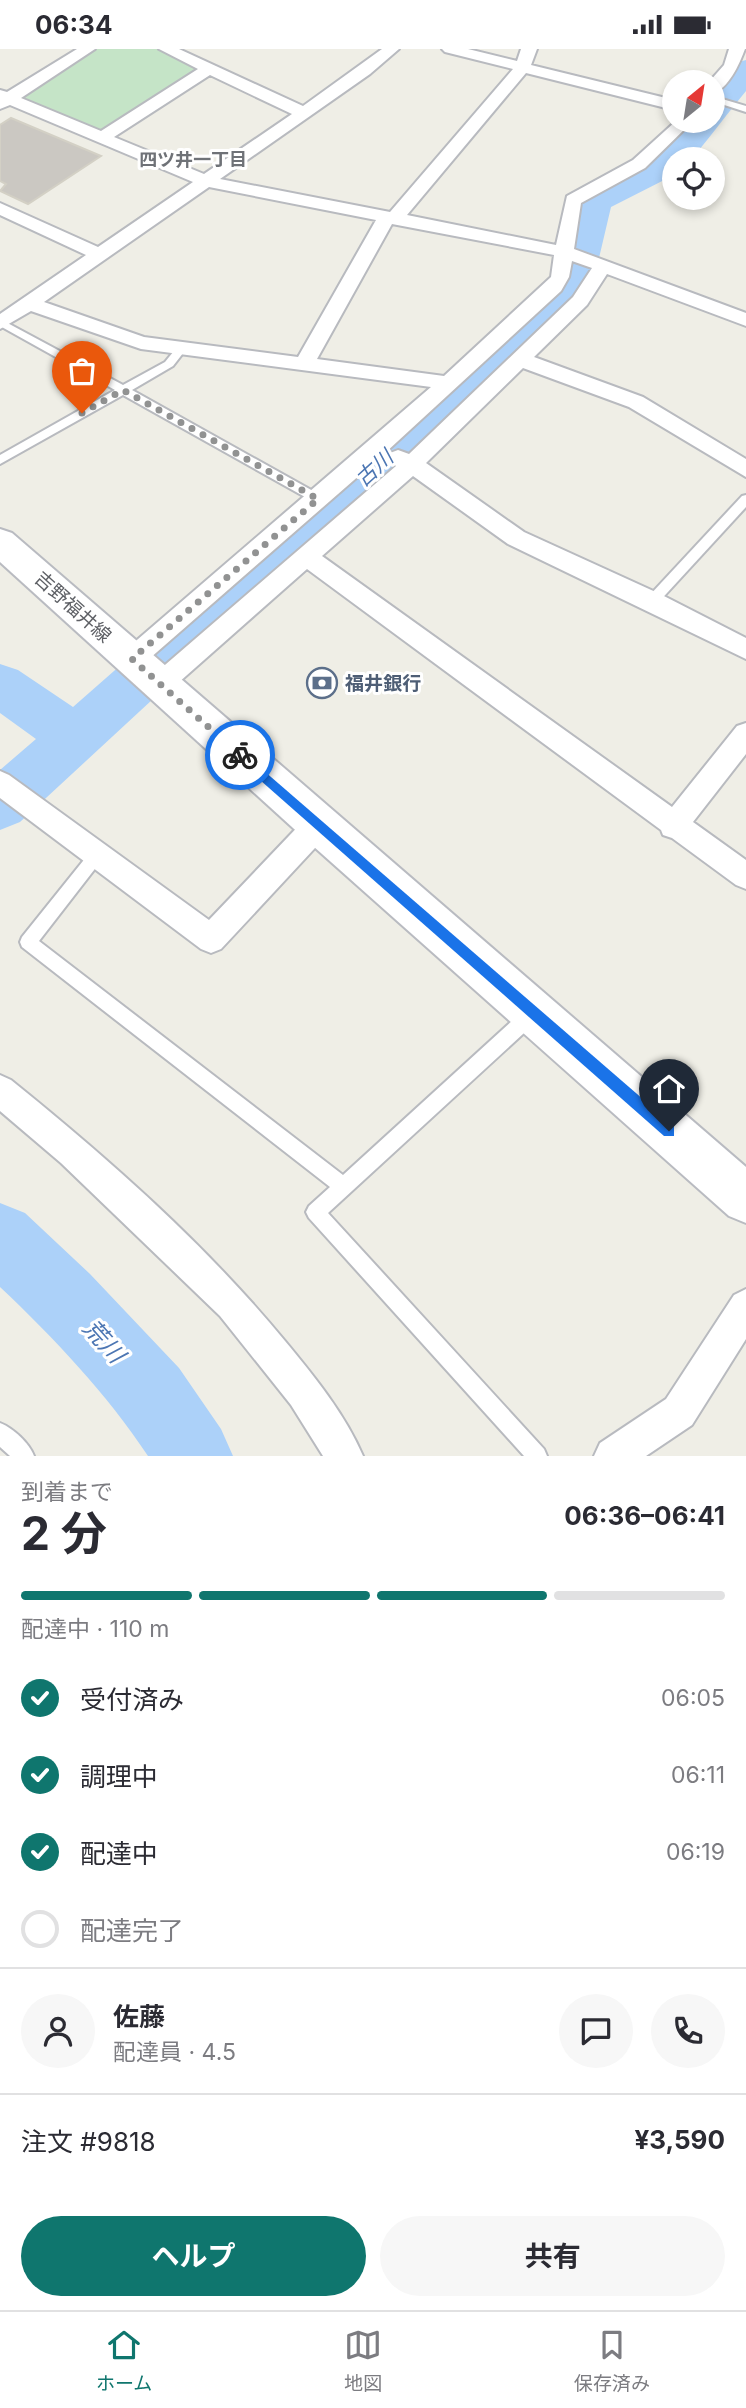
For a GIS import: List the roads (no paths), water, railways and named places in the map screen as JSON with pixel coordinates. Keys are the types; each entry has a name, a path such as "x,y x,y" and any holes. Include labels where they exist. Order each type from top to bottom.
{"main road":[{"name":"吉野福井線","path":"1,543 318,825 746,1199"}],"street":[{"path":"3,99 88,49"},
{"path":"167,49 304,113"},
{"path":"8,314 365,71 391,49"},
{"path":"450,49 662,102"},
{"path":"304,365 390,218 523,67 529,49"},
{"path":"725,73 737,49"},
{"path":"101,138 209,69"},
{"path":"3,99 206,181 565,252 745,317"},
{"path":"146,671 318,499 554,287 560,277 573,200 639,164 672,133"},
{"path":"0,208 99,254"},
{"path":"146,671 306,556 412,464 579,301 602,267"},
{"path":"8,314 141,343 449,383"},
{"path":"520,359 636,402 746,469"},
{"path":"377,448 412,464 516,538 652,601 746,649"},
{"path":"306,556 746,877"},
{"path":"673,826 746,734"},
{"path":"0,783 211,939 318,825"},
{"path":"0,1091 73,1151 232,1304 304,1392 344,1456"},
{"path":"613,1456 679,1412 746,1307"}],"lane":[{"path":"725,102 746,109"},
{"path":"8,314 123,390 318,499"},
{"path":"0,460 169,364 181,348"},
{"path":"652,601 746,499"},
{"path":"96,856 27,942 344,1187"},
{"path":"533,1013 315,1212 537,1456"},
{"path":"0,1433 24,1456"}],"waterway":[{"name":"古川","path":"725,95 746,70"},
{"name":"古川","path":"75,738 562,299 575,275 589,217 598,199 650,175 663,166 695,133"},
{"name":"古川","path":"0,685 75,738"},
{"path":"0,805 75,738"},
{"name":"荒川","path":"0,1238 65,1299 152,1395 194,1456"}],"place":[{"name":"福井銀行","path":"322,683"}],"district":[{"name":"四ツ井一丁目","path":"193,159"}]}
